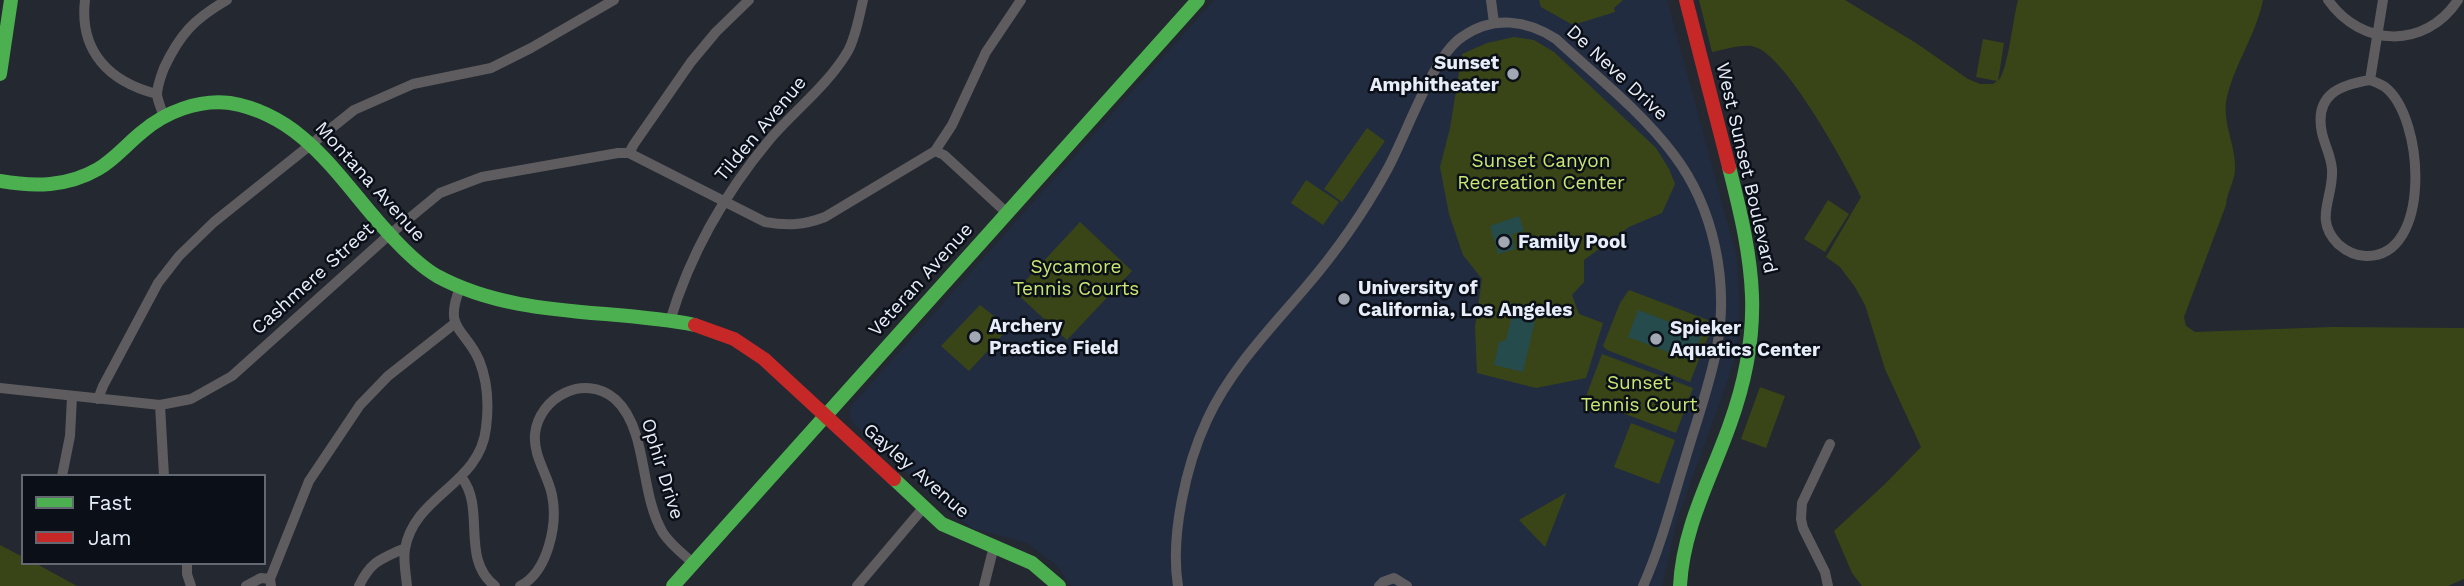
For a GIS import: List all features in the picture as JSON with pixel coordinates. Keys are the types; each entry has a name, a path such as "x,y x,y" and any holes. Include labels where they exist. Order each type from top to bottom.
{"street":[{"path":"0,74 10,0"},
{"path":"85,0 85,30 92,50 106,69 124,82 157,94"},
{"path":"164,117 157,94 165,68 186,30 205,12 227,0"},
{"path":"98,399 158,283 179,256 214,222 311,143 354,110 382,96 413,84 491,68 614,0"},
{"path":"749,0 716,32 691,62 629,153 765,222 788,226 825,217 936,151 952,125 986,52 1021,0"},
{"name":"Tilden Avenue","path":"670,321 695,254 724,202 771,138 834,71 849,50 863,0"},
{"name":"Veteran Avenue","path":"673,586 1198,0"},
{"path":"1491,0 1494,23"},
{"name":"West Sunset Boulevard","path":"1680,586 1684,542 1743,385 1753,340 1755,314 1747,239 1686,0"},
{"path":"2328,0 2348,22 2358,28 2399,37 2421,32 2444,18 2458,0"},
{"path":"2370,80 2383,0"},
{"name":"De Neve Drive","path":"1178,586 1181,511 1188,477 1207,420 1227,384 1323,266 1361,212 1389,166 1446,52 1462,36 1494,23 1524,24 1541,29 1556,39 1622,100 1675,156 1690,181 1712,233 1721,298 1717,346 1674,496 1643,586"},
{"path":"2370,80 2384,86 2394,97 2410,129 2416,157 2416,180 2408,224 2401,236 2385,252 2368,256 2352,254 2341,247 2331,236 2325,222 2333,178 2330,152 2320,124 2328,97 2338,87 2370,80"},
{"name":"Montana Avenue","path":"0,181 31,186 71,181 100,168 150,125 181,109 204,104 230,103 248,106 274,114 311,143 389,235 417,262 460,288 502,301 697,325 739,341 754,351 825,416"},
{"path":"936,151 944,155 1007,213"},
{"name":"Cashmere Street","path":"0,388 160,405 191,399 232,376 439,192 482,177 629,153"},
{"path":"407,586 405,548 412,529 422,511 462,478 471,467 484,441 488,402 486,382 478,358 454,324 456,299 460,288"},
{"path":"246,586 261,578 270,583 309,481 360,405 388,376 454,324"},
{"name":"Ophir Drive","path":"520,586 539,567 548,546 553,523 553,498 534,438 537,421 546,406 559,395 574,388 595,388 614,399 629,418 643,461 649,495 663,532 693,563"},
{"path":"62,474 70,436 72,397"},
{"path":"160,405 164,474"},
{"name":"Gayley Avenue","path":"825,416 942,524 960,535 1024,557 1038,565 1059,586"},
{"path":"1828,586 1825,572 1801,519 1802,503 1830,444"},
{"path":"462,478 469,487 473,502 474,544 481,570 486,579 495,586"},
{"path":"857,586 924,507"},
{"path":"984,586 994,546"},
{"path":"359,586 366,570 378,560 405,548"},
{"path":"187,565 191,586"},
{"path":"1379,586 1394,578 1407,586"}],"shaded area":[{"name":"University of California, Los Angeles","path":"1214,0 1667,0 1737,258 1740,312 1737,347 1729,377 1677,520 1662,586 1071,586 1056,565 1027,543 972,528 948,511 852,422 849,413 851,406"},
{"name":"Family Pool","path":"1519,216 1524,231 1512,234 1515,249 1498,254 1490,226"},
{"path":"1515,303 1538,308 1523,372 1494,365 1499,342 1506,340"},
{"path":"1638,310 1702,334 1692,361 1628,337"}],"green space":[{"path":"1539,0 1623,0 1614,8 1615,12 1573,25 1541,7"},
{"path":"1699,0 1845,0 1916,43 1968,79 1980,84 1993,84 1997,81 1976,77 1983,39 2004,43 1998,81 2007,56 2018,0 2263,0 2256,25 2227,97 2226,115 2235,159 2235,173 2226,205 2184,317 2186,326 2195,332 2332,327 2464,328 2464,579 2448,586 1862,586 1852,573 1834,531 1921,447 1885,369 1865,305 1840,267 1826,257 1861,197 1814,114 1783,70 1768,55 1750,46 1712,52"},
{"name":"Sunset Canyon Recreation Center","path":"1514,37 1534,40 1554,52 1656,148 1675,184 1662,213 1629,227 1584,260 1584,282 1572,295 1579,314 1603,323 1586,378 1536,388 1477,373 1475,327 1482,279 1463,255 1449,214 1440,167 1450,128 1462,54 1487,43"},
{"path":"1367,128 1385,141 1342,202 1324,189"},
{"path":"1306,180 1339,202 1323,225 1291,203"},
{"path":"1828,200 1849,214 1825,252 1804,239"},
{"name":"Sycamore Tennis Courts","path":"1080,222 1132,271 1067,340 1015,292"},
{"name":"Spieker Aquatics Center","path":"1629,290 1708,320 1710,332 1690,382 1607,350 1603,346 1620,303"},
{"name":"Archery Practice Field","path":"980,305 1009,328 969,371 941,346"},
{"name":"Sunset Tennis Court","path":"1602,354 1693,388 1676,433 1585,399"},
{"path":"1760,387 1785,396 1766,448 1741,439"},
{"name":"Sunset Tennis Court","path":"1631,423 1675,440 1659,484 1614,467"},
{"path":"1566,493 1545,547 1519,520"},
{"path":"0,545 21,556 21,565 39,565 77,586 0,586"}],"traffic: fast":[{"path":"0,74 11,0"},
{"path":"673,586 1198,0"},
{"path":"0,181 38,185 86,175 115,157 161,118 195,105 230,103 257,110 281,122 303,138 403,248 437,276 467,290 531,306 695,325"},
{"path":"1680,586 1682,564 1692,523 1741,389 1752,326 1750,265 1729,167"},
{"path":"894,479 942,524 1032,563 1059,586"}],"traffic: jam":[{"path":"1686,0 1729,167"},
{"path":"695,325 734,339 764,359 894,479"}],"place":[{"name":"Sunset Amphitheater","path":"1513,74"},
{"name":"Family Pool","path":"1504,242"},
{"name":"University of California, Los Angeles","path":"1344,299"},
{"name":"Archery Practice Field","path":"975,337"},
{"name":"Spieker Aquatics Center","path":"1656,339"}]}
